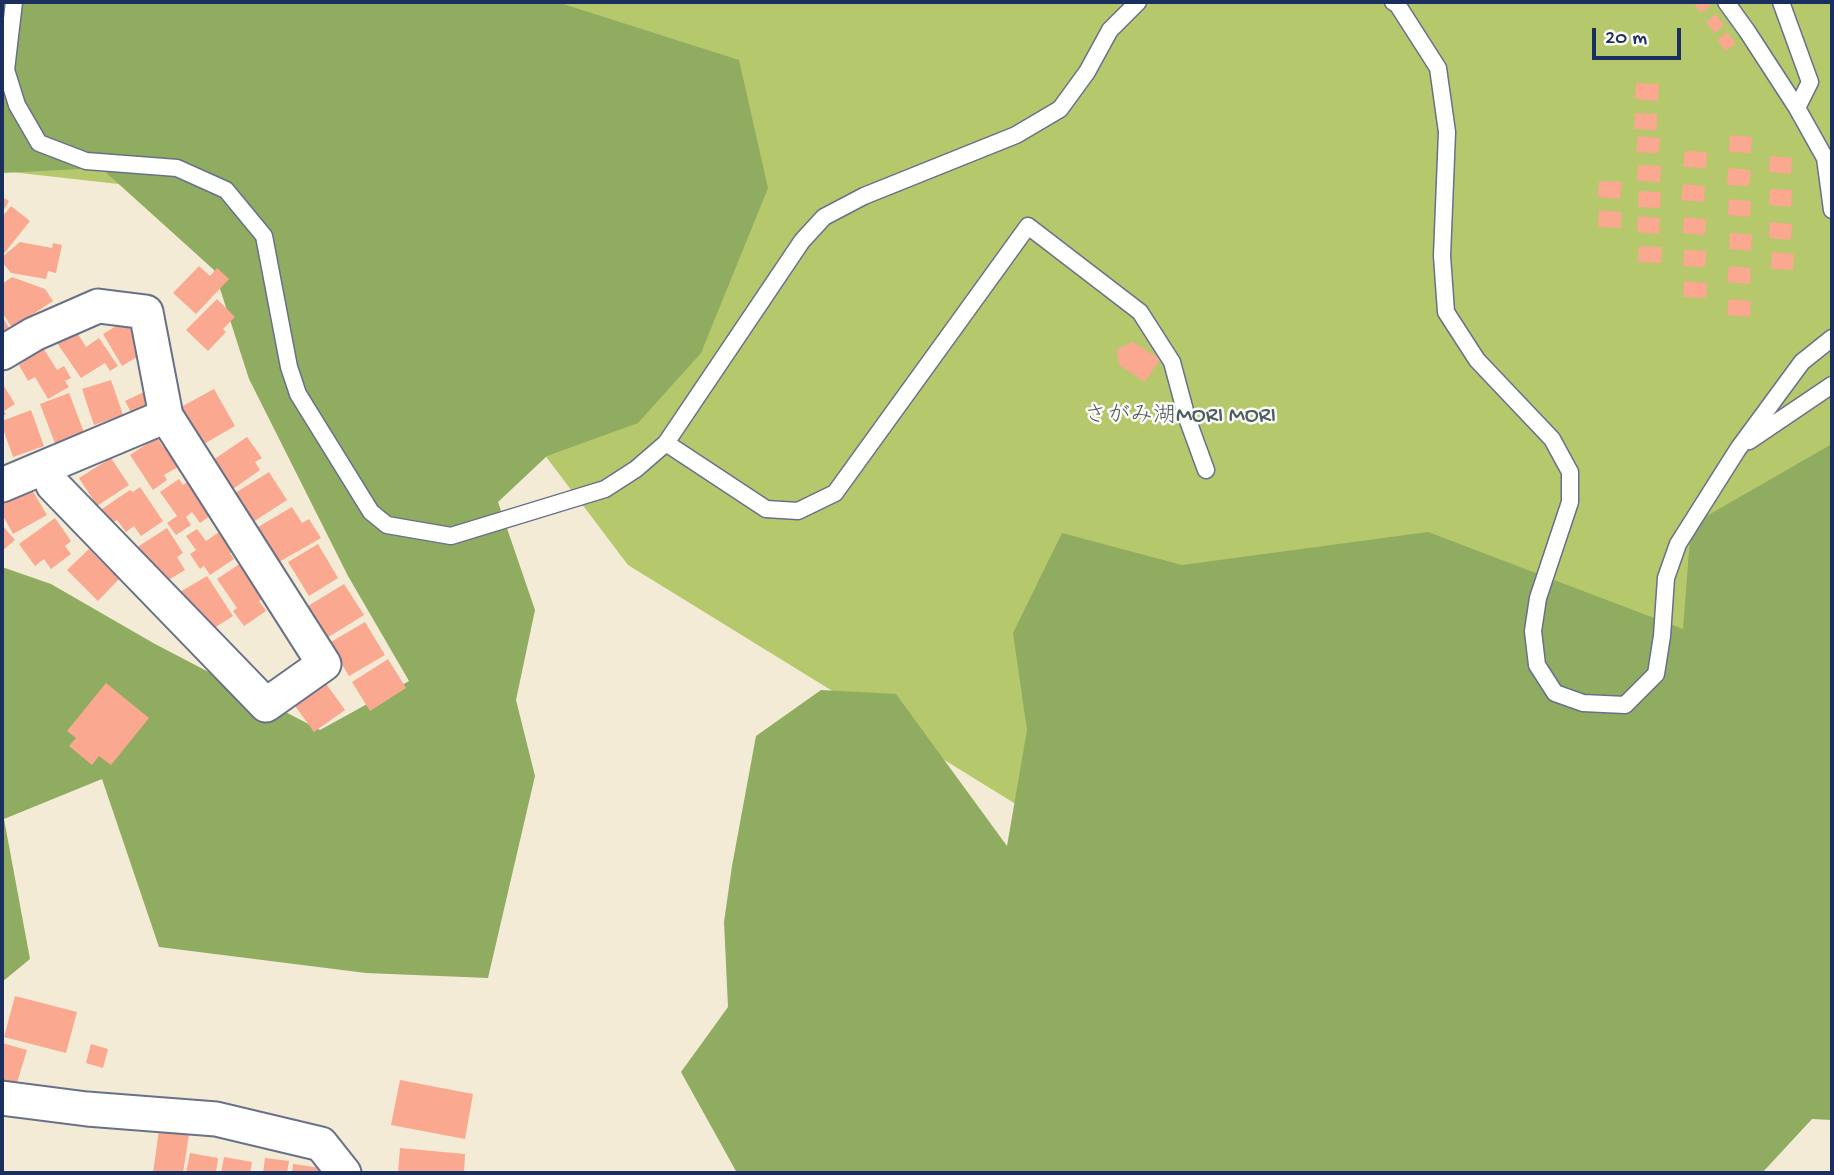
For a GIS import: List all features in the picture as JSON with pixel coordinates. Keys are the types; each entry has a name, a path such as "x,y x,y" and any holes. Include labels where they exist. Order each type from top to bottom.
{"street":[{"path":"2,353 34,334 98,306 146,312 166,416 324,664 266,705 53,485 46,467"},
{"path":"2,485 166,416"},
{"path":"2,1098 87,1110 216,1119 321,1144 344,1173"}],"lane":[{"path":"14,2 6,70 17,105 39,144 86,161 177,168 226,190 264,236 289,367 298,394 371,512 387,525 451,536 605,489 636,469 666,443 802,241 824,217 864,196 1016,135 1060,109 1087,72 1110,30 1138,2"},
{"path":"1394,2 1438,68 1447,132 1442,256 1446,312 1477,360 1552,439 1570,472 1570,502 1538,598 1533,631 1537,665 1555,693 1583,703 1625,705 1656,674 1666,578 1678,544 1738,449 1802,362 1832,338"},
{"path":"1726,2 1797,108 1825,158 1832,210"},
{"path":"1781,2 1810,82 1797,108"},
{"path":"666,443 766,509 799,511 835,493 1028,226 1140,312 1172,362 1187,418 1206,470"},
{"path":"1738,449 1832,385"}],"green space":[{"name":"さがみ湖MORI MORI","path":"2,2 1832,2 1832,773 1079,843 628,565 360,211 2,171"},
{"path":"2,2 557,2 739,60 768,188 701,353 638,423 547,456 498,502 535,610 516,700 535,776 488,978 366,973 159,947 102,779 4,819 30,959 2,982 2,567 51,584 155,644 320,730 409,681 348,576 249,379 214,270 101,168 2,173"},
{"path":"1832,444 1832,1120 1812,1119 1762,1173 737,1173 681,1072 728,1007 724,922 756,736 821,690 896,694 1007,846 1027,730 1013,633 1062,533 1182,565 1428,532 1683,629 1691,525"}],"building":[{"path":"1693,2 1708,2 1711,5 1701,13"},
{"path":"1716,14 1724,25 1715,33 1706,22"},
{"path":"1727,32 1736,43 1726,51 1717,40"},
{"path":"1636,83 1659,84 1658,101 1635,99"},
{"path":"1635,113 1657,114 1657,130 1634,129"},
{"path":"1730,135 1752,137 1751,153 1729,152"},
{"path":"1638,136 1660,138 1659,153 1636,152"},
{"path":"1685,151 1707,152 1706,168 1683,167"},
{"path":"1770,156 1792,158 1791,174 1769,172"},
{"path":"1638,165 1661,166 1660,182 1637,181"},
{"path":"1728,168 1751,170 1749,186 1727,185"},
{"path":"1599,181 1622,182 1620,199 1598,197"},
{"path":"1683,184 1705,186 1704,202 1681,200"},
{"path":"1770,189 1792,190 1791,207 1769,205"},
{"path":"1639,191 1661,192 1660,208 1638,207"},
{"path":"2,197 9,201 2,213"},
{"path":"1729,199 1751,201 1750,217 1728,215"},
{"path":"11,206 30,221 2,256 2,217"},
{"path":"1599,210 1621,212 1621,228 1598,227"},
{"path":"1638,216 1660,218 1659,234 1637,232"},
{"path":"1684,217 1706,219 1705,235 1683,233"},
{"path":"1770,222 1792,224 1791,240 1769,238"},
{"path":"1730,233 1752,234 1751,251 1729,249"},
{"path":"20,242 52,248 53,243 62,245 56,273 48,271 46,279 11,273 2,262 2,257"},
{"path":"1639,246 1662,247 1661,263 1638,262"},
{"path":"1684,250 1707,251 1705,267 1683,266"},
{"path":"1772,252 1794,254 1793,270 1771,269"},
{"path":"199,266 210,276 217,268 229,279 196,314 173,293"},
{"path":"1729,266 1751,268 1750,284 1727,282"},
{"path":"12,277 45,289 53,301 12,328 2,312 2,284"},
{"path":"1684,281 1707,283 1706,298 1683,297"},
{"path":"217,299 235,317 223,329 226,332 208,351 186,330"},
{"path":"1729,299 1751,301 1750,317 1727,315"},
{"path":"2,316 11,331 2,337"},
{"path":"128,319 147,351 122,366 103,334"},
{"path":"76,331 86,347 99,338 118,366 110,371 105,363 81,378 57,343"},
{"path":"1133,342 1160,359 1145,382 1119,365 1117,349"},
{"path":"42,346 57,370 64,366 71,378 65,381 69,387 48,399 35,377 28,381 19,365 25,361 22,357"},
{"path":"111,380 123,415 94,425 82,389"},
{"path":"2,383 15,404 4,411 6,414 2,417"},
{"path":"214,389 235,426 202,445 181,407"},
{"path":"146,391 155,409 134,418 125,401"},
{"path":"69,393 85,435 56,446 40,404"},
{"path":"31,410 44,446 13,457 2,421"},
{"path":"157,437 163,447 170,442 179,455 173,459 178,467 164,475 167,480 153,490 130,455"},
{"path":"247,437 262,458 255,462 260,470 233,489 213,460"},
{"path":"111,458 129,485 97,506 79,478"},
{"path":"269,472 287,500 253,522 235,493"},
{"path":"179,479 183,485 190,480 213,514 200,523 192,512 186,517 191,525 176,535 167,523 177,516 160,492"},
{"path":"140,487 163,521 141,536 134,526 126,532 117,520 109,525 99,511 130,490 133,492"},
{"path":"32,490 47,515 13,534 2,514 2,501"},
{"path":"292,507 302,523 309,519 321,538 279,562 258,527"},
{"path":"55,518 71,541 65,546 71,554 51,569 44,559 35,566 19,544"},
{"path":"2,525 15,540 2,551"},
{"path":"167,528 183,553 177,557 185,570 160,585 136,548"},
{"path":"197,529 206,541 222,530 235,549 230,553 234,559 210,575 204,566 200,569 190,554 196,550 186,536"},
{"path":"318,544 338,578 309,596 288,562"},
{"path":"89,549 119,579 98,601 67,570"},
{"path":"241,563 265,597 259,601 266,611 244,626 233,611 237,608 217,579"},
{"path":"207,576 233,616 211,630 198,609 193,612 180,592"},
{"path":"344,584 364,615 327,638 308,606"},
{"path":"365,622 385,655 349,676 329,643"},
{"path":"388,659 406,688 370,711 352,682"},
{"path":"324,681 345,710 314,732 293,703"},
{"path":"106,683 149,718 111,765 99,756 92,765 69,746 76,738 67,731"},
{"path":"15,996 77,1012 66,1053 4,1037"},
{"path":"2,1043 27,1050 15,1089 2,1086"},
{"path":"91,1044 108,1049 103,1068 86,1063"},
{"path":"400,1080 473,1094 465,1139 391,1125"},
{"path":"159,1130 189,1134 183,1173 153,1173"},
{"path":"400,1148 465,1154 464,1173 398,1173"},
{"path":"190,1153 218,1158 216,1173 186,1173"},
{"path":"224,1157 252,1162 250,1173 221,1173"},
{"path":"265,1158 289,1161 287,1173 263,1173"},
{"path":"293,1164 321,1168 320,1173 292,1173"}]}
